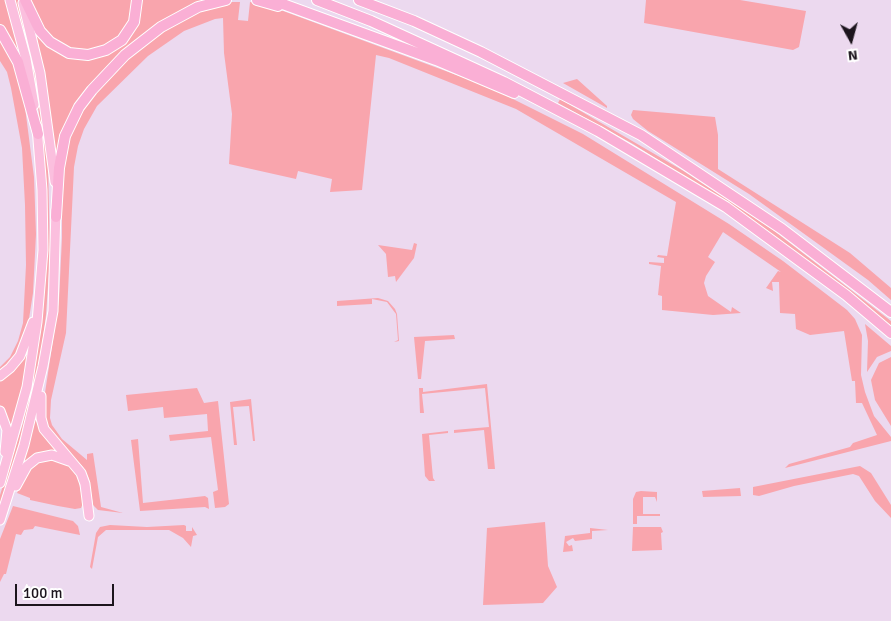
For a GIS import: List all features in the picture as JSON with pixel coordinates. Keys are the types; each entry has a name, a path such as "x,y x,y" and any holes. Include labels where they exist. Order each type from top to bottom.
{"highway":[{"path":"0,482 27,387 40,295 43,203 38,134 26,58 10,0"},
{"path":"24,0 40,31 50,42 69,53 88,55 106,50 122,40 134,22 137,0"},
{"path":"24,0 44,99 53,161 56,217"},
{"path":"0,520 24,446 43,366 53,312 59,168 65,136 79,107 92,90 125,55 162,27 198,8 226,0"},
{"path":"257,0 318,17"},
{"path":"272,0 436,60 515,94 549,105"},
{"path":"317,0 408,38 549,105 598,131 726,208 846,295 891,333"},
{"path":"359,0 414,21 505,64 641,135 782,228 891,312"},
{"path":"378,0 414,21"},
{"path":"0,30 18,62 38,134"},
{"path":"0,376 16,362 25,347 40,295"},
{"path":"43,366 42,423 50,439 76,465 84,479 89,516"},
{"path":"0,411 6,424 7,438 0,482"},
{"path":"4,509 24,470 34,460 45,455 56,455 76,465"}],"shaded area":[{"path":"0,0 6,0 24,72 18,51 0,24"},
{"path":"14,0 18,0 35,65 48,162 50,257 46,315 37,382 17,459 0,506 0,495 23,423 32,381 41,323 46,257 46,186 39,113 31,66"},
{"path":"30,0 134,0 134,7 126,31 103,49 75,52 49,38"},
{"path":"139,0 211,0 199,4 100,76 56,159 49,103 35,27 66,54 121,44"},
{"path":"646,0 740,0 806,11 799,47 793,50 644,23"},
{"path":"229,2 240,2 238,20 248,21 250,2 267,5 489,87 583,134 729,224 783,261 847,310 855,319 862,335 861,375 865,392 874,416 891,437 891,441 785,468 789,464 850,447 853,443 877,435 862,403 856,403 855,381 852,381 844,331 810,335 796,329 795,314 780,313 779,282 772,282 773,291 766,288 778,271 781,272 723,232 708,257 715,262 704,283 708,296 731,312 732,307 741,313 713,315 662,310 662,296 658,295 661,266 649,264 649,262 664,263 664,258 657,257 658,255 667,256 676,202 516,109 389,58 376,55 362,190 330,192 332,179 298,171 296,179 229,164 232,114 224,53 223,18 215,19 184,31 148,56 97,106 84,129 78,146 74,167 66,333 51,400 50,418 52,425 62,439 87,460 87,454 93,453 101,507 123,513 98,510 93,505 89,479 83,467 48,431 43,406 59,300 62,178 67,137 82,108 136,49 190,14"},
{"path":"0,34 7,45 22,84 34,177 36,234 33,293 26,338 18,355 0,373 0,367 10,357 18,341 23,323 26,265 22,148 7,72 0,61"},
{"path":"577,79 607,106 607,108 563,83"},
{"path":"560,99 682,170 773,230 891,321 891,326 841,286 709,192 633,144 558,103"},
{"path":"633,110 715,117 718,135 718,169 850,253 891,288 891,300 868,280 749,194 648,131 633,119 631,115"},
{"path":"414,243 417,244 414,258 396,282 395,276 388,277 386,254 378,245 412,250"},
{"path":"378,298 388,301 395,309 397,314 399,341 394,342 398,340 396,314 387,302 372,299 372,304 337,306 337,301"},
{"path":"865,324 891,346 891,351 877,357 867,372 868,341"},
{"path":"32,332 23,385 11,433 0,405 0,379"},
{"path":"454,335 455,339 425,341 421,379 418,379 414,337"},
{"path":"891,357 891,426 875,400 871,380 879,363"},
{"path":"487,384 495,469 488,469 484,430 454,433 454,430 489,427 485,388 422,394 424,413 420,413 419,388 423,388 423,392"},
{"path":"197,388 204,403 218,401 229,504 225,507 215,508 213,492 218,490 211,437 170,441 169,435 208,431 207,414 164,418 163,407 128,411 126,395"},
{"path":"251,399 255,441 253,441 249,406 233,407 237,445 234,445 230,402"},
{"path":"35,419 46,439 57,450 56,453 25,465 22,464"},
{"path":"448,431 448,433 429,435 433,478 435,481 429,481 425,476 422,434"},
{"path":"138,439 143,503 205,496 208,498 209,509 205,507 140,511 131,440"},
{"path":"47,457 71,466 78,477 83,503 81,508 75,509 30,500 30,498 17,493 30,466"},
{"path":"860,466 871,473 891,505 891,518 875,501 859,476 853,474 794,486 759,496 753,495 753,487"},
{"path":"740,488 741,496 703,497 702,491"},
{"path":"636,492 657,492 657,502 655,497 643,497 643,514 660,514 660,516 637,516 637,524 633,524 633,499"},
{"path":"13,506 73,521 78,526 80,535 35,526 33,529 24,530 21,535 16,534 6,574 4,574 0,582 0,539"},
{"path":"545,522 548,566 557,587 543,603 483,605 487,528"},
{"path":"110,525 147,527 184,525 186,526 186,531 192,531 192,527 197,535 193,536 191,547 183,538 169,530 106,530 98,537 92,569 90,567 96,533 100,527"},
{"path":"633,527 661,527 663,532 661,533 662,550 632,551"},
{"path":"590,528 608,530 592,531 592,539 575,541 573,538 566,542 569,546 572,545 573,551 563,552 565,536 590,533"}]}
